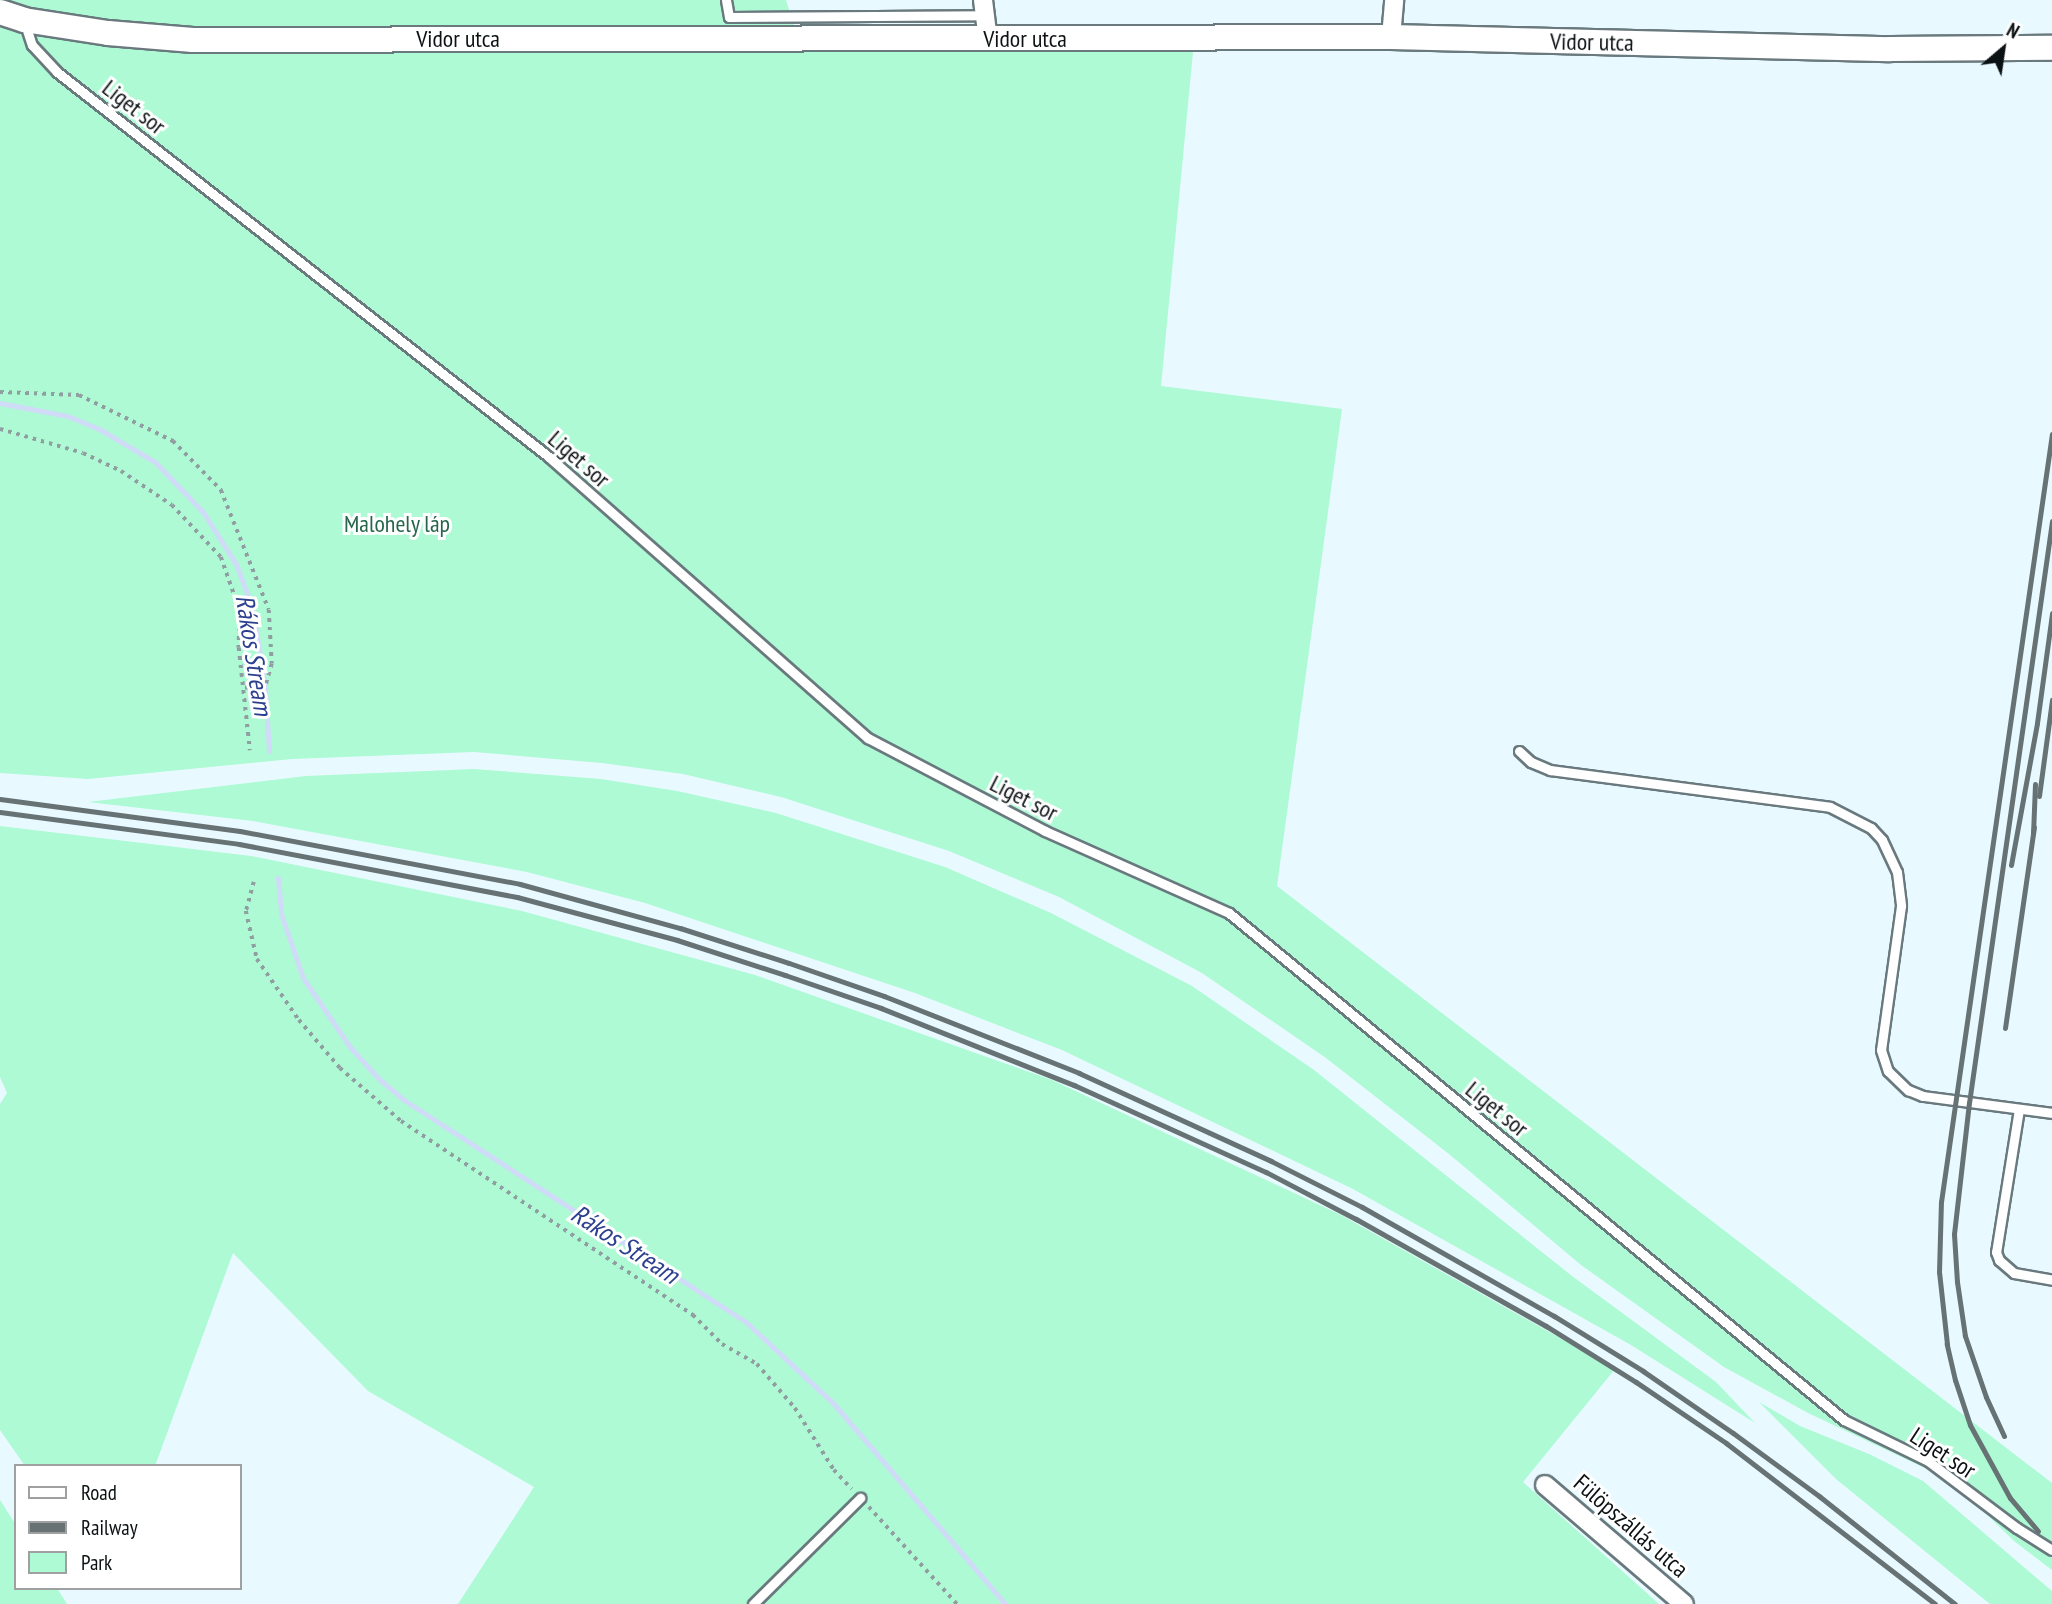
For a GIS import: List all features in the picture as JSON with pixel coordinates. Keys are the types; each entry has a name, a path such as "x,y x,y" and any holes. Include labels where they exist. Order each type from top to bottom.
{"street":[{"path":"1391,37 1394,0"},
{"name":"Vidor utca","path":"0,12 24,20 108,33 193,40 985,18 1391,37 1890,48 2052,48"},
{"name":"Fülöpszállás utca","path":"1545,1485 1684,1604"}],"lane":[{"path":"726,0 729,17 985,18"},
{"name":"Liget sor","path":"24,20 32,45 57,72 549,457 868,738 1045,831 1229,914 1844,1420 1928,1461 2017,1528 2052,1550"},
{"path":"1519,751 1531,762 1550,770 1830,807 1871,828 1882,840 1893,862 1901,906 1881,1050 1888,1071 1908,1090 1923,1096 2052,1113"},
{"path":"2019,1109 1996,1252 1999,1260 2014,1273 2052,1280"},
{"path":"752,1604 860,1498"}],"path":[{"path":"0,392 79,395 173,441 221,490 270,610 272,664 265,688 244,688"},
{"path":"0,429 83,453 121,471 180,513 221,557 240,611 239,648 250,750"},
{"path":"254,882 246,911 257,959 299,1020 340,1068 401,1121 693,1315 723,1344 757,1364 795,1408 834,1470 957,1604"}],"green space":[{"name":"Malohely láp","path":"0,0 786,0 801,48 1193,52 1161,386 1342,409 1277,886 2052,1483 2052,1570 2014,1541 1977,1505 1931,1471 1808,1413 1724,1367 1581,1265 1449,1154 1326,1058 1202,973 1059,897 949,851 781,797 683,774 602,763 474,752 292,759 88,779 0,773"},
{"path":"474,769 601,779 677,791 776,813 945,867 1051,913 1192,986 1314,1070 1572,1276 1716,1382 1755,1423 1631,1345 1353,1189 1062,1050 915,993 645,903 527,872 253,821 88,802 306,776"},
{"path":"0,826 251,856 522,911 755,975 1052,1080 1341,1215 1615,1369 1523,1482 1659,1604 458,1604 534,1487 368,1391 233,1253 156,1464 24,1464 0,1430 0,1104 7,1093 0,1077"},
{"path":"1759,1402 1800,1426 1869,1454 1923,1481 2052,1591 2052,1604 1990,1604 1836,1479"},
{"path":"0,1500 14,1522 14,1590 58,1590 67,1604 0,1604"}],"waterway":[{"name":"Rákos Stream","path":"0,403 68,416 101,430 155,462 203,512 236,564 253,610 265,688 269,751"},
{"name":"Rákos Stream","path":"278,878 281,914 303,978 350,1047 379,1079 404,1100 747,1323 833,1403 1005,1604"}],"railway":[{"path":"2038,1531 2010,1498 1970,1425 1955,1380 1947,1344 1939,1272 1941,1202 2052,434"},
{"path":"2004,1436 1986,1397 1965,1336 1957,1282 1954,1234 1969,1103 2052,521"},
{"path":"2011,865 2037,723 2052,613"},
{"path":"2039,796 2052,700"},
{"path":"2033,834 2035,784"},
{"path":"0,799 240,831 520,884 680,928 789,963 884,996 1079,1073 1271,1161 1362,1207 1554,1316 1643,1371 1733,1433 1819,1496 1955,1604"},
{"path":"0,812 239,844 517,897 677,940 785,975 881,1008 1074,1085 1266,1172 1356,1219 1546,1326 1726,1443 1935,1604"},
{"path":"2005,1028 2034,827"}]}
